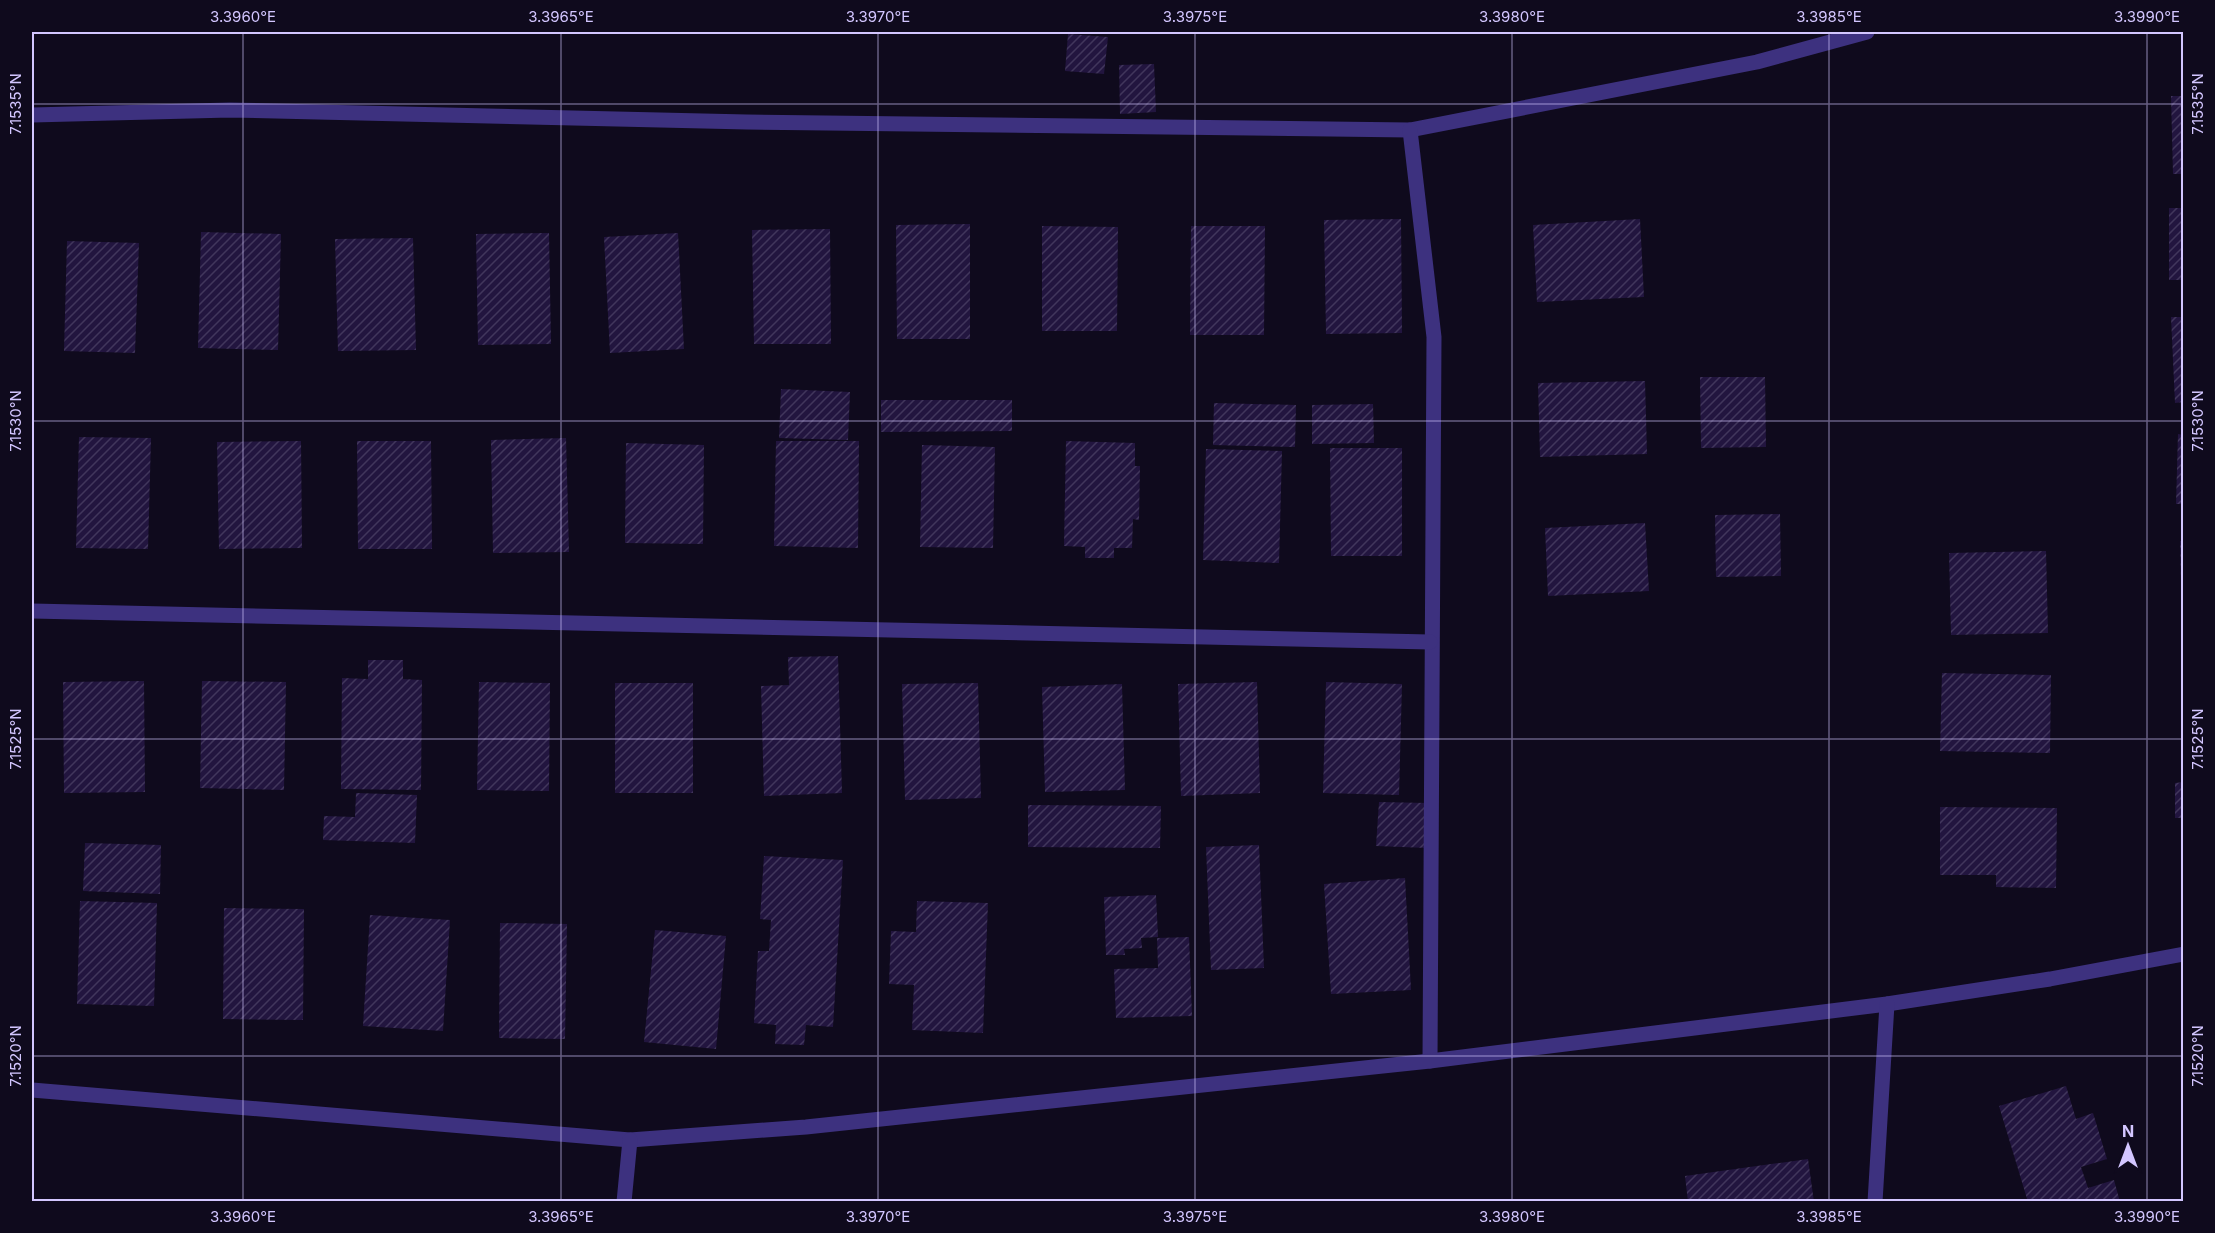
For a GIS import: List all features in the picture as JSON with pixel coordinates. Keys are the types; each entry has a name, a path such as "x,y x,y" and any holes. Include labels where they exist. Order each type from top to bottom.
{"street":[{"path":"32,115 230,110 747,122 1410,130 1757,62 1867,32"},
{"path":"1410,130 1434,337 1430,642 1430,1061"},
{"path":"32,611 1430,642"},
{"path":"32,1090 630,1140 806,1127 1430,1061 1887,1004 2050,979 2184,954"},
{"path":"1875,1202 1887,1004"},
{"path":"624,1202 630,1140"}],"building":[{"path":"1068,34 1108,37 1104,74 1065,71"},
{"path":"1154,64 1156,112 1120,114 1119,65"},
{"path":"2171,96 2184,96 2184,174 2173,174"},
{"path":"2169,208 2184,208 2184,280 2169,280"},
{"path":"1401,219 1402,333 1326,334 1324,220"},
{"path":"1640,219 1644,297 1537,302 1533,225"},
{"path":"970,224 970,339 897,339 896,225"},
{"path":"1042,226 1118,227 1117,331 1042,331"},
{"path":"1191,226 1265,226 1264,335 1190,335"},
{"path":"830,229 831,344 754,344 752,230"},
{"path":"201,232 281,234 278,350 198,348"},
{"path":"549,233 551,344 478,345 476,234"},
{"path":"678,233 684,349 610,353 604,237"},
{"path":"413,238 416,350 338,351 335,239"},
{"path":"67,241 139,243 135,353 64,351"},
{"path":"2171,317 2184,317 2184,402 2175,403"},
{"path":"1700,377 1765,377 1766,447 1701,448"},
{"path":"1645,381 1647,454 1540,457 1538,383"},
{"path":"781,389 850,392 848,440 779,438"},
{"path":"881,400 1012,400 1012,431 881,432"},
{"path":"1214,403 1296,405 1295,447 1213,445"},
{"path":"1373,404 1374,443 1312,444 1312,405"},
{"path":"2178,434 2184,435 2184,504 2176,504"},
{"path":"79,437 151,438 148,549 76,548"},
{"path":"566,438 569,552 493,553 491,440"},
{"path":"301,441 302,548 219,549 217,442"},
{"path":"357,441 431,441 432,549 358,549"},
{"path":"776,441 859,441 858,548 774,546"},
{"path":"1066,441 1135,443 1135,466 1140,466 1139,520 1133,519 1132,548 1114,548 1114,558 1085,558 1085,547 1064,546"},
{"path":"626,443 704,445 703,544 625,543"},
{"path":"922,445 995,447 993,548 920,547"},
{"path":"1330,448 1402,448 1402,556 1331,556"},
{"path":"1206,449 1282,451 1279,563 1203,560"},
{"path":"1780,514 1781,576 1716,577 1715,515"},
{"path":"1645,523 1649,591 1548,596 1545,528"},
{"path":"2184,540 2184,621 2182,621 2180,541"},
{"path":"2046,551 2048,633 1951,635 1949,553"},
{"path":"838,656 842,793 764,796 761,686 789,685 788,657"},
{"path":"368,660 403,660 403,679 422,680 421,790 341,789 342,678 368,679"},
{"path":"1942,673 2051,675 2050,753 1940,751"},
{"path":"144,681 145,792 64,793 63,682"},
{"path":"202,681 286,682 284,790 200,788"},
{"path":"479,682 550,683 549,791 477,790"},
{"path":"1257,682 1260,793 1181,796 1178,684"},
{"path":"1326,682 1402,684 1399,795 1323,793"},
{"path":"615,683 693,683 693,793 615,793"},
{"path":"978,683 981,798 905,800 902,684"},
{"path":"1122,684 1125,790 1045,792 1042,687"},
{"path":"2184,782 2184,818 2175,818 2175,783"},
{"path":"356,793 417,795 415,843 323,840 324,816 355,817"},
{"path":"1379,802 1428,803 1427,848 1376,846"},
{"path":"1028,805 1161,806 1160,848 1028,847"},
{"path":"1940,807 2057,808 2056,888 1996,887 1996,875 1940,875"},
{"path":"85,843 161,845 160,894 83,891"},
{"path":"1259,845 1264,968 1211,970 1206,847"},
{"path":"764,856 843,860 833,1027 806,1025 804,1045 775,1044 776,1025 754,1023 758,951 769,951 771,920 760,919"},
{"path":"1405,878 1411,990 1331,994 1324,884"},
{"path":"1156,895 1158,937 1141,938 1142,948 1124,949 1125,955 1106,955 1104,897"},
{"path":"80,901 157,903 154,1006 77,1004"},
{"path":"917,901 988,903 983,1033 912,1030 914,985 889,984 891,931 916,932"},
{"path":"224,908 304,909 303,1020 223,1019"},
{"path":"370,915 450,920 443,1031 363,1026"},
{"path":"500,923 567,924 565,1039 499,1038"},
{"path":"655,930 726,936 716,1049 644,1042"},
{"path":"1189,937 1192,1016 1116,1018 1114,969 1158,968 1157,938"},
{"path":"2066,1086 2076,1119 2093,1113 2107,1159 2081,1167 2088,1188 2114,1180 2120,1202 2028,1202 1999,1106"},
{"path":"1808,1159 1814,1202 1688,1202 1685,1176"}]}
